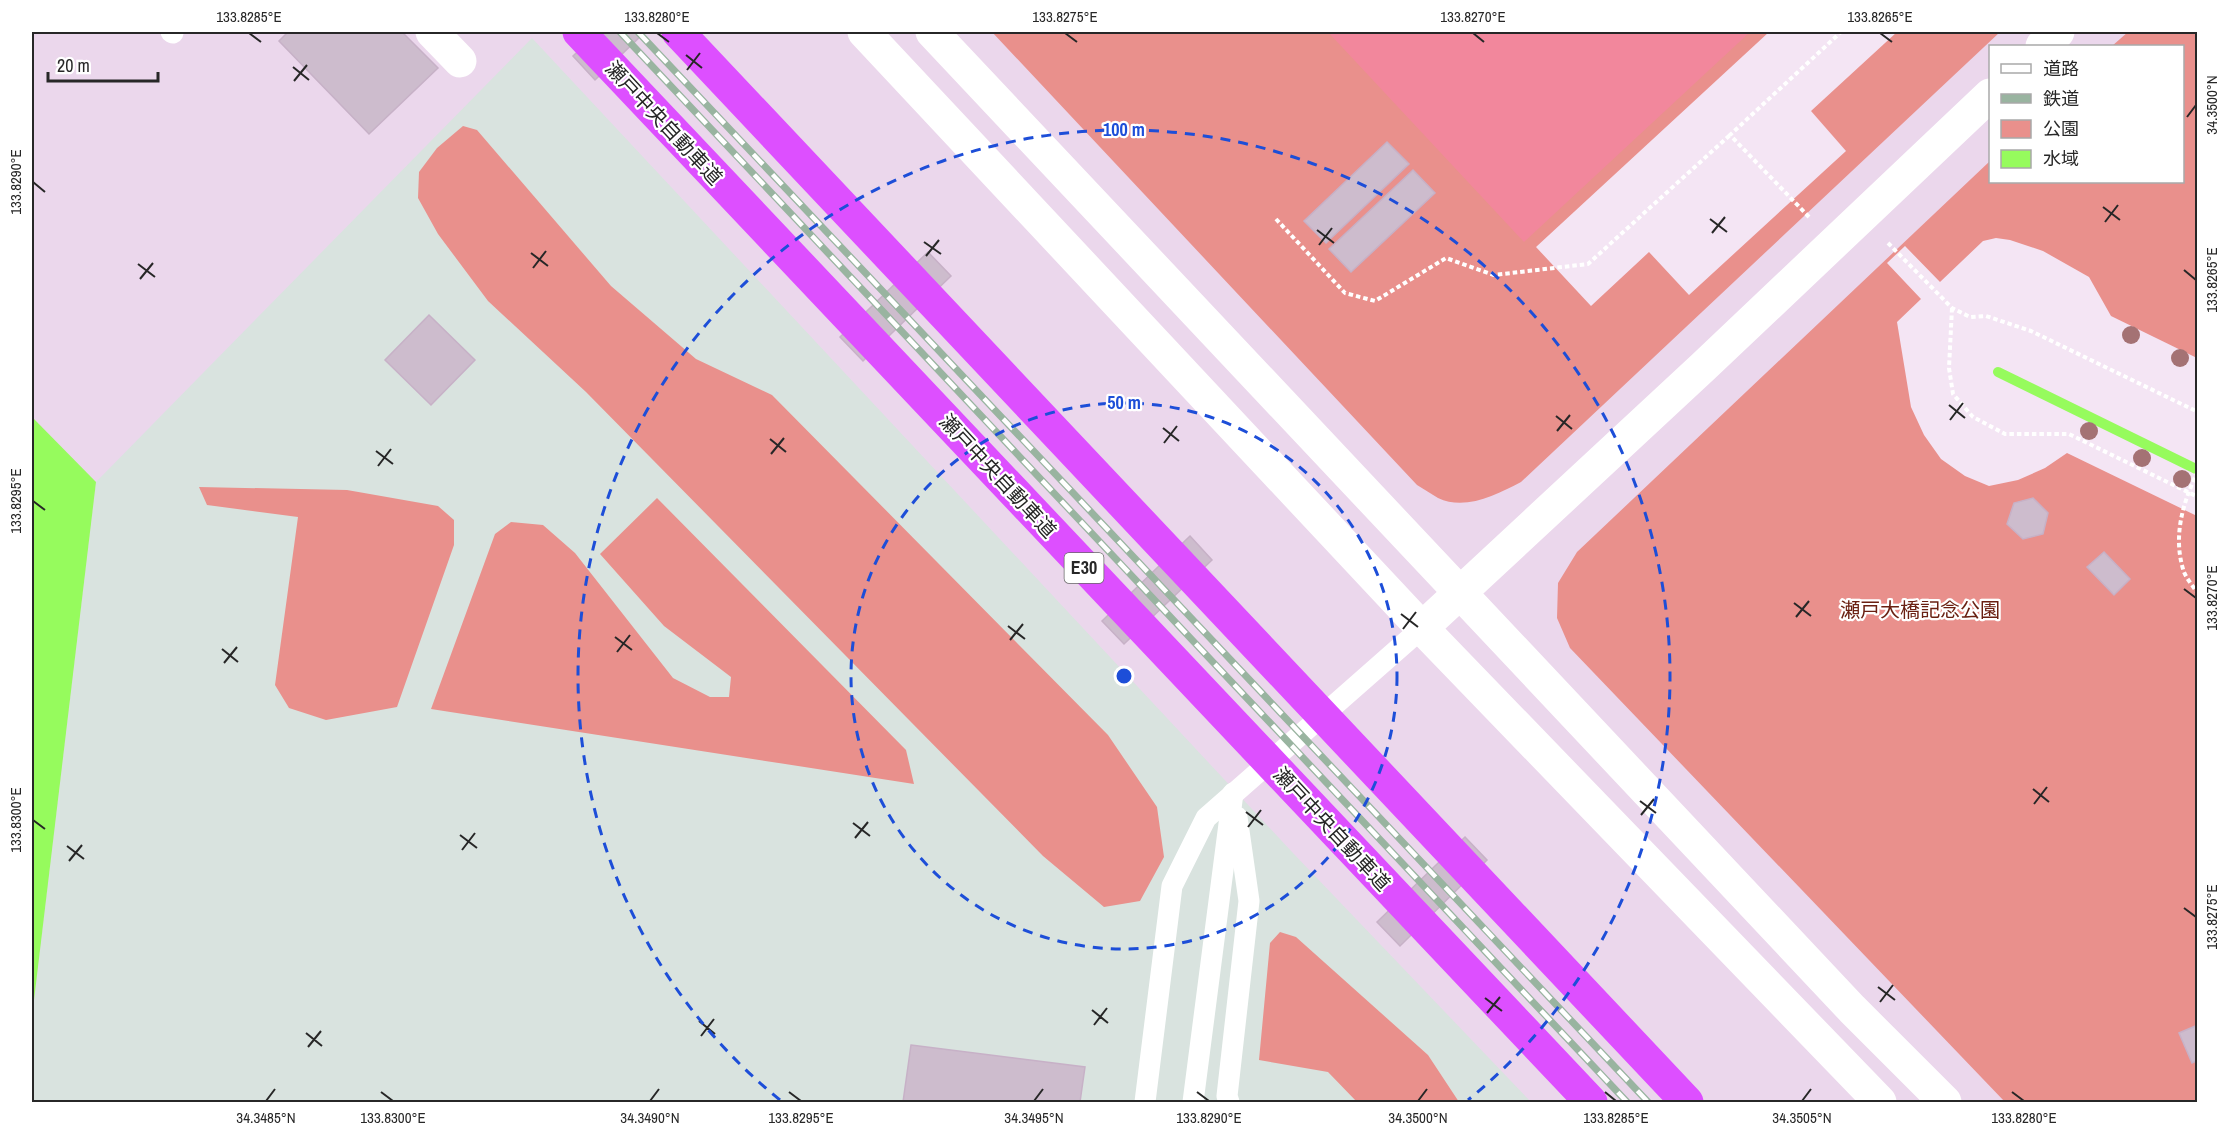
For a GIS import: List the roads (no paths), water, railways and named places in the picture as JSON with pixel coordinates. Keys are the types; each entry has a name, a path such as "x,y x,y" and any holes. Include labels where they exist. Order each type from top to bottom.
{"highway":[{"name":"瀬戸中央自動車道","path":"579,32 1591,1102"},
{"path":"678,32 1687,1102"}],"street":[{"path":"432,32 460,61"},
{"path":"864,32 1422,628 1880,1102"},
{"path":"932,32 1852,1009 1945,1102"},
{"path":"2043,45 2058,32"},
{"path":"1422,628 1703,367 1989,96"}],"lane":[{"path":"1145,1102 1172,886 1206,818 1422,628"},
{"path":"1231,1101 1249,901 1233,793"},
{"path":"1193,1102 1233,793"}],"water":[{"path":"32,417 96,482 32,1017"}],"waterway":[{"path":"1998,372 2198,470"}],"railway":[{"path":"620,32 1627,1102"},
{"path":"638,32 1648,1102"}],"park label":[{"name":"瀬戸大橋記念公園","path":"1920,610"}]}
